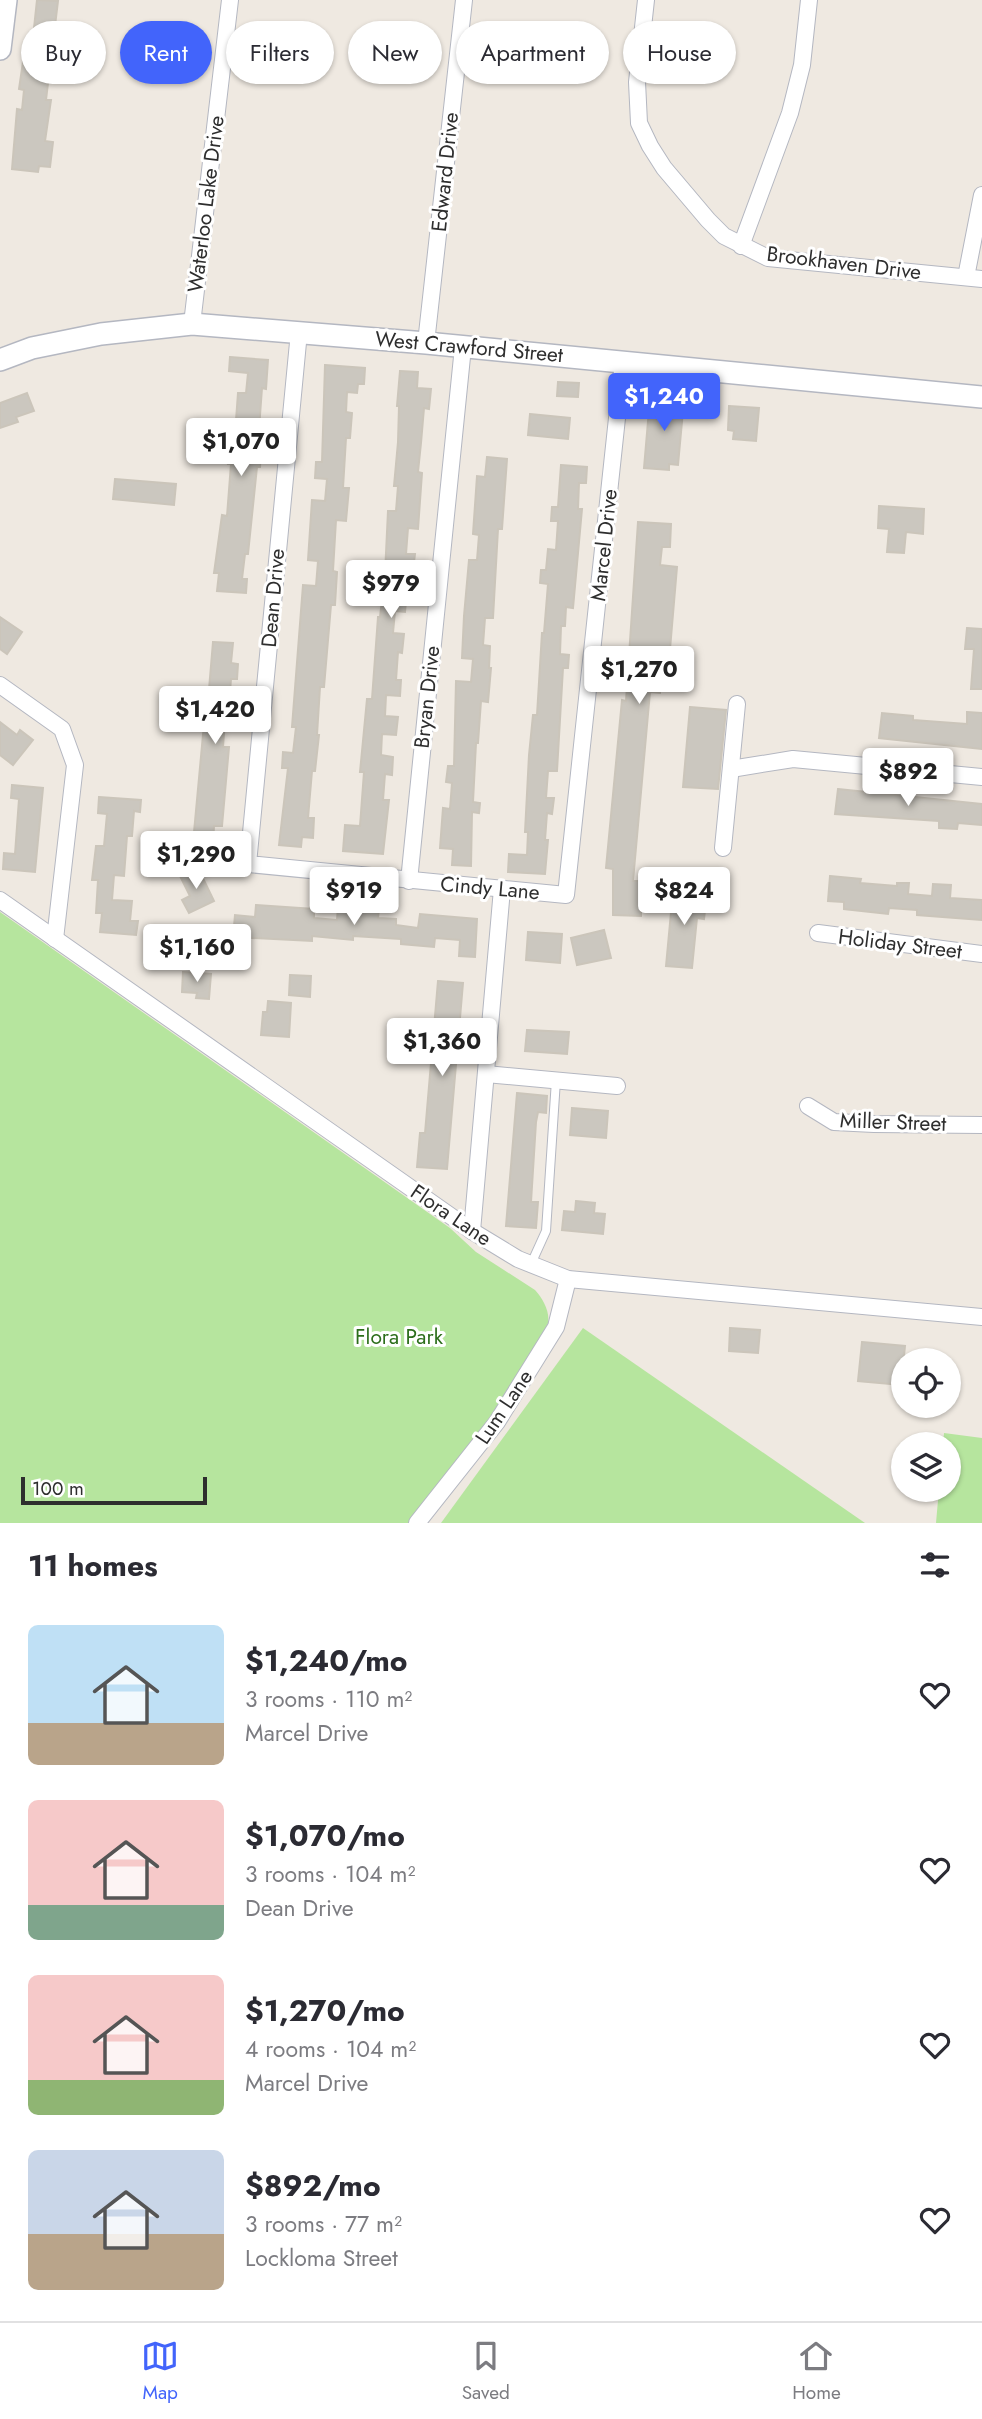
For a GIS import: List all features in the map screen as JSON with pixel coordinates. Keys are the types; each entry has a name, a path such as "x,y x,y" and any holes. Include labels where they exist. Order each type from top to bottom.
{"street":[{"path":"0,49 6,0"},
{"name":"Waterloo Lake Drive","path":"192,324 230,0"},
{"name":"Edward Drive","path":"426,343 464,0"},
{"name":"Brookhaven Drive","path":"646,0 637,82 639,123 664,168 724,236 768,258 974,278"},
{"path":"741,246 790,113 802,65 810,0"},
{"path":"974,278 982,195"},
{"name":"West Crawford Street","path":"0,360 32,348 101,334 192,324 426,343 982,397"},
{"name":"Dean Drive","path":"248,864 299,332"},
{"name":"Bryan Drive","path":"408,881 463,347"},
{"name":"Marcel Drive","path":"566,895 623,362"},
{"path":"0,685 62,729 75,765 55,939"},
{"path":"723,848 737,704"},
{"path":"731,769 793,759 982,777"},
{"name":"Cindy Lane","path":"248,864 566,895"},
{"path":"472,1231 502,889"},
{"name":"Flora Lane","path":"0,900 472,1231 531,1264 568,1279 982,1317"},
{"name":"Holiday Street","path":"818,933 982,954"},
{"path":"486,1074 617,1086"},
{"name":"Miller Street","path":"808,1106 834,1122 982,1125"},
{"name":"Lum Lane","path":"417,1523 497,1422 556,1327 568,1279"}],"lane":[{"path":"531,1264 543,1241 545,1230 556,1080"}],"green space":[{"name":"Flora Park","path":"0,912 450,1228 476,1252 535,1290 541,1297 547,1310 548,1323 537,1350 414,1523 0,1523"},
{"path":"583,1328 865,1523 441,1523"},
{"path":"961,1435 982,1438 982,1523 936,1523 938,1502 961,1502"}],"building":[{"path":"37,0 58,1 56,21 35,21"},
{"path":"21,75 21,84 48,84 46,100 51,100 45,141 53,142 50,167 39,166 38,172 12,169 17,109 22,110 24,90 19,89"},
{"path":"230,357 268,360 266,389 262,388 259,429 256,429 254,453 261,454 260,467 257,467 248,554 245,554 242,579 247,579 246,593 217,591 219,573 214,573 222,515 227,516 231,433 235,434 238,393 246,393 248,373 229,371"},
{"path":"325,365 365,368 364,384 358,384 357,393 347,392 346,412 352,413 350,438 346,438 343,488 349,488 346,521 336,520 333,571 337,572 335,605 331,605 324,687 320,687 319,735 315,771 312,771 308,818 314,818 313,838 302,837 301,847 279,845 288,768 282,768 283,752 293,753 296,727 292,727 303,585 316,586 318,561 308,560 312,500 325,501 327,479 315,478 316,462 322,462"},
{"path":"400,371 418,372 417,388 431,389 429,409 424,408 418,472 422,473 418,529 408,528 406,554 415,554 413,570 409,570 405,612 395,611 393,633 404,634 402,653 398,652 396,680 401,680 400,696 386,695 385,716 398,717 396,735 382,734 381,755 393,757 392,775 385,774 383,800 389,800 383,854 343,851 345,825 360,826 364,772 360,772 367,699 372,699 378,617 385,574 388,511 396,511 398,486 394,486"},
{"path":"558,382 579,383 578,397 557,396"},
{"path":"27,393 34,411 16,417 18,422 0,428 0,403"},
{"path":"650,398 684,400 678,465 669,464 669,470 644,468"},
{"path":"729,406 759,408 756,441 733,439 734,431 728,430"},
{"path":"530,414 570,418 568,439 528,435"},
{"path":"487,457 507,459 502,529 498,529 493,618 485,618 483,645 490,646 491,668 488,702 481,701 476,743 473,802 480,803 479,813 472,812 471,866 452,865 453,849 440,848 443,808 450,809 452,783 446,782 448,766 454,766 456,681 471,682 473,659 462,658 464,616 469,560 477,560 479,535 473,534 477,476 485,477"},
{"path":"561,465 587,467 586,483 579,483 578,509 582,509 573,608 566,607 565,626 561,626 560,654 569,655 568,668 563,668 557,771 548,771 546,798 554,798 552,814 547,813 545,874 508,872 509,854 527,855 528,832 525,832 529,755 533,715 537,715 548,584 540,583 541,570 546,570 548,549 556,550 558,521 551,521 552,507 558,507"},
{"path":"115,479 176,484 174,505 113,499"},
{"path":"879,506 924,509 923,534 906,532 904,553 887,552 889,529 878,528"},
{"path":"638,522 671,524 670,547 662,547 660,565 677,567 670,649 663,648 660,693 650,692 633,881 642,881 641,916 613,915 613,869 606,868 622,700 626,701"},
{"path":"0,617 22,632 7,654 0,649"},
{"path":"967,628 982,629 982,689 971,689 974,649 965,649"},
{"path":"213,642 233,643 231,663 238,664 237,679 231,679 229,704 234,705 233,721 225,720 223,747 229,747 222,826 214,826 213,845 193,843"},
{"path":"690,707 726,710 718,789 683,787"},
{"path":"967,712 982,713 982,749 879,738 882,713 913,716 913,720 967,724"},
{"path":"0,722 17,735 20,730 33,740 13,765 0,755"},
{"path":"12,785 43,788 35,872 3,869 4,853 15,854 19,799 11,798"},
{"path":"838,789 982,804 982,825 958,823 957,829 939,828 939,821 835,814"},
{"path":"99,797 141,800 140,812 134,811 132,836 127,836 124,876 114,875 112,900 132,901 130,921 138,921 136,935 100,932 102,913 96,913 98,880 92,880 96,846 104,846 107,814 98,813"},
{"path":"198,868 214,901 189,913 182,900 190,896 180,876"},
{"path":"830,876 861,879 860,883 897,886 897,883 909,883 908,894 932,896 933,884 951,885 950,898 982,900 982,920 917,915 917,910 889,908 888,914 844,909 844,902 828,901"},
{"path":"673,891 707,893 704,919 697,918 692,968 666,966"},
{"path":"256,905 314,909 314,918 337,920 338,906 379,909 378,918 396,919 396,925 418,928 420,914 477,919 475,957 459,956 460,940 435,938 434,947 401,944 401,939 353,936 353,940 312,936 312,941 233,937 235,915 255,917"},
{"path":"604,930 611,958 577,965 571,938"},
{"path":"528,932 562,934 560,963 526,960"},
{"path":"183,972 211,974 209,999 196,998 197,993 182,992"},
{"path":"290,975 311,976 310,997 289,995"},
{"path":"438,981 463,983 447,1169 417,1167 420,1133 425,1133"},
{"path":"268,1001 291,1003 289,1037 261,1035 263,1012 267,1012"},
{"path":"527,1030 569,1032 567,1054 525,1051"},
{"path":"517,1093 547,1096 546,1113 538,1112 536,1122 531,1202 538,1202 536,1228 506,1226"},
{"path":"572,1108 608,1111 606,1138 570,1135"},
{"path":"576,1201 595,1203 594,1213 605,1214 603,1234 562,1230 564,1211 575,1212"},
{"path":"730,1328 760,1330 758,1353 729,1351"},
{"path":"862,1342 905,1346 891,1348 891,1384 858,1381"}]}
